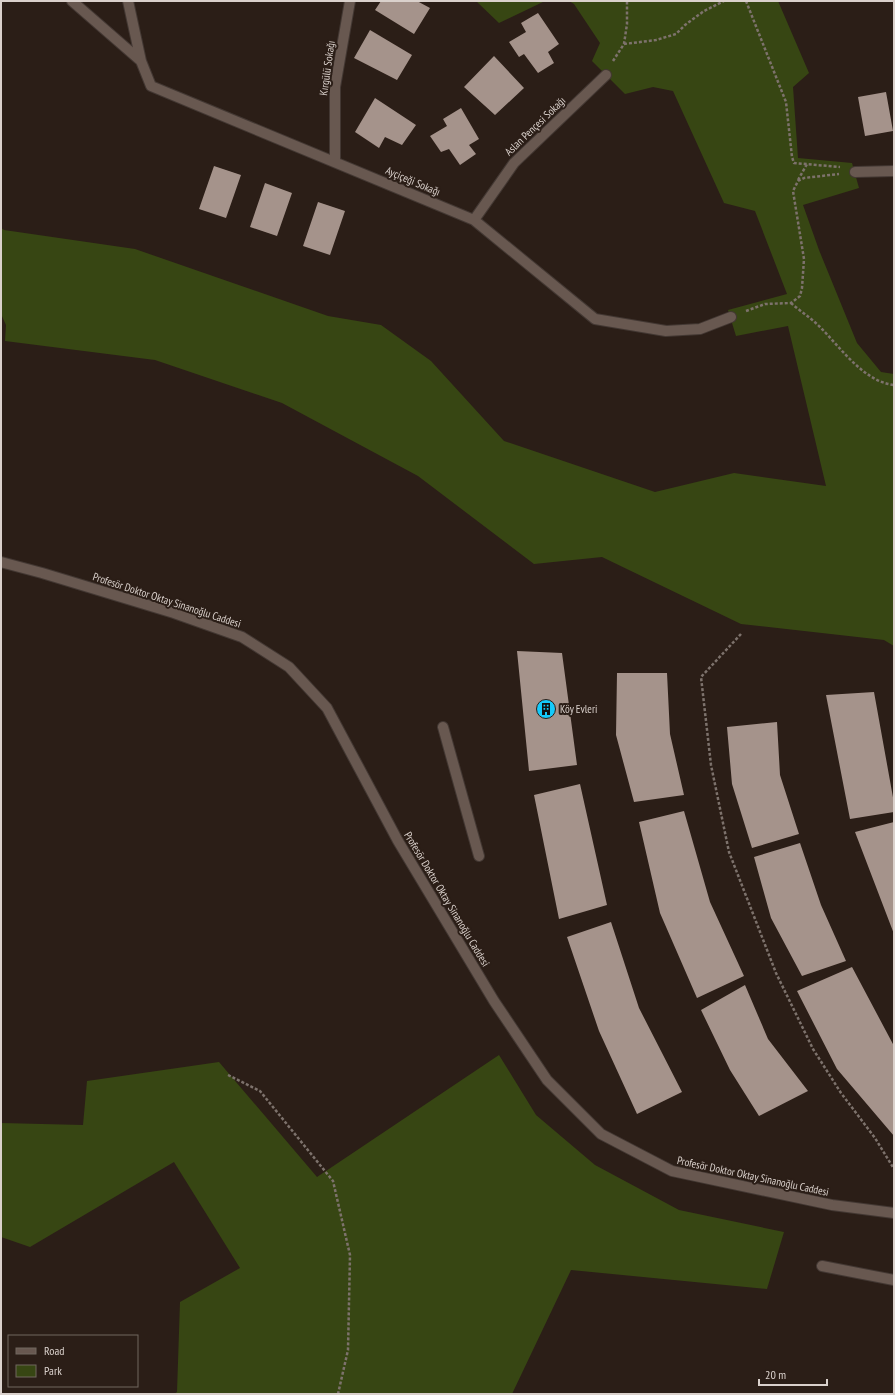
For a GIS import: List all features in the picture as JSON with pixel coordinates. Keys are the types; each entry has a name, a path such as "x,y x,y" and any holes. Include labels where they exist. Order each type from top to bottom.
{"street":[{"path":"72,1 140,61"},
{"name":"Ayçiçeği Sokağı","path":"128,1 140,61 151,86 474,220 595,319 666,331 700,328 731,317"},
{"path":"135,1 140,61"},
{"name":"Kırgülü Sokağı","path":"335,162 335,87 350,1"},
{"name":"Aslan Pençesi Sokağı","path":"474,220 514,163 606,74"},
{"path":"855,172 894,171"},
{"name":"Profesör Doktor Oktay Sinanoğlu Caddesi","path":"1,562 166,611 242,637 289,667 327,708 398,841 494,1001 547,1080 601,1134 672,1171 832,1205 894,1213"},
{"path":"443,726 479,856"},
{"path":"822,1266 894,1280"}],"path":[{"path":"606,74 624,44 627,24 627,1"},
{"path":"624,44 656,40 676,34 685,25 704,11 724,1"},
{"path":"746,1 786,102 792,157 794,163 837,166 855,172"},
{"path":"731,317 765,304 791,303 800,296 804,259 793,191 807,164"},
{"path":"798,181 804,178 855,172"},
{"path":"791,303 819,326 841,351 865,372 885,384 894,385"},
{"path":"741,634 701,677 711,766 729,852 776,973 814,1049 841,1093 875,1138 894,1169"},
{"path":"228,1075 260,1091 333,1181 350,1255 348,1350 338,1394"}],"green space":[{"path":"476,1 545,1 499,23"},
{"path":"569,1 778,1 809,73 793,87 798,158 852,163 859,188 803,205 819,250 857,343 881,372 894,374 894,646 884,640 741,624 602,557 534,564 418,476 282,403 155,360 5,341 6,325 1,314 1,228 4,230 135,249 328,316 381,325 431,361 504,441 655,492 734,473 826,486 788,326 736,336 728,310 787,294 755,211 724,203 673,91 653,87 625,94 592,61 600,43 574,4"},
{"path":"499,1055 536,1115 595,1165 679,1210 784,1232 767,1289 571,1270 512,1394 174,1394 177,1392 180,1302 240,1268 174,1162 30,1247 1,1237 1,1123 83,1125 87,1081 219,1062 317,1177"}],"building":[{"path":"381,1 417,1 430,8 414,34 375,10"},
{"path":"538,13 559,44 548,52 554,63 538,73 524,54 519,57 509,42 526,32 521,23"},
{"path":"370,30 412,55 397,80 354,58"},
{"path":"494,56 524,88 495,115 464,87"},
{"path":"886,92 893,131 865,136 858,97"},
{"path":"375,98 416,125 402,145 385,137 379,148 355,132"},
{"path":"461,108 479,139 469,145 476,154 460,165 449,149 441,152 430,136 447,126 443,119"},
{"path":"214,166 241,175 226,218 199,209"},
{"path":"265,183 292,193 277,236 250,227"},
{"path":"318,202 345,211 330,255 303,246"},
{"name":"Köy Evleri","path":"517,651 562,653 577,765 529,771"},
{"path":"617,673 667,673 670,734 684,795 634,802 616,735"},
{"path":"874,692 894,803 894,812 850,819 826,695"},
{"path":"777,722 780,775 799,834 752,848 732,784 727,727"},
{"path":"580,784 607,905 559,919 534,795"},
{"path":"684,811 710,902 744,976 697,998 660,913 639,822"},
{"path":"894,822 894,934 855,832"},
{"path":"800,843 821,905 846,961 802,976 771,918 754,857"},
{"path":"611,922 639,1008 682,1092 637,1114 599,1031 567,937"},
{"path":"852,967 894,1046 894,1136 837,1069 797,991"},
{"path":"745,985 768,1039 808,1091 759,1116 730,1070 701,1010"}],"place":[{"name":"Köy Evleri","path":"546,709"}]}
